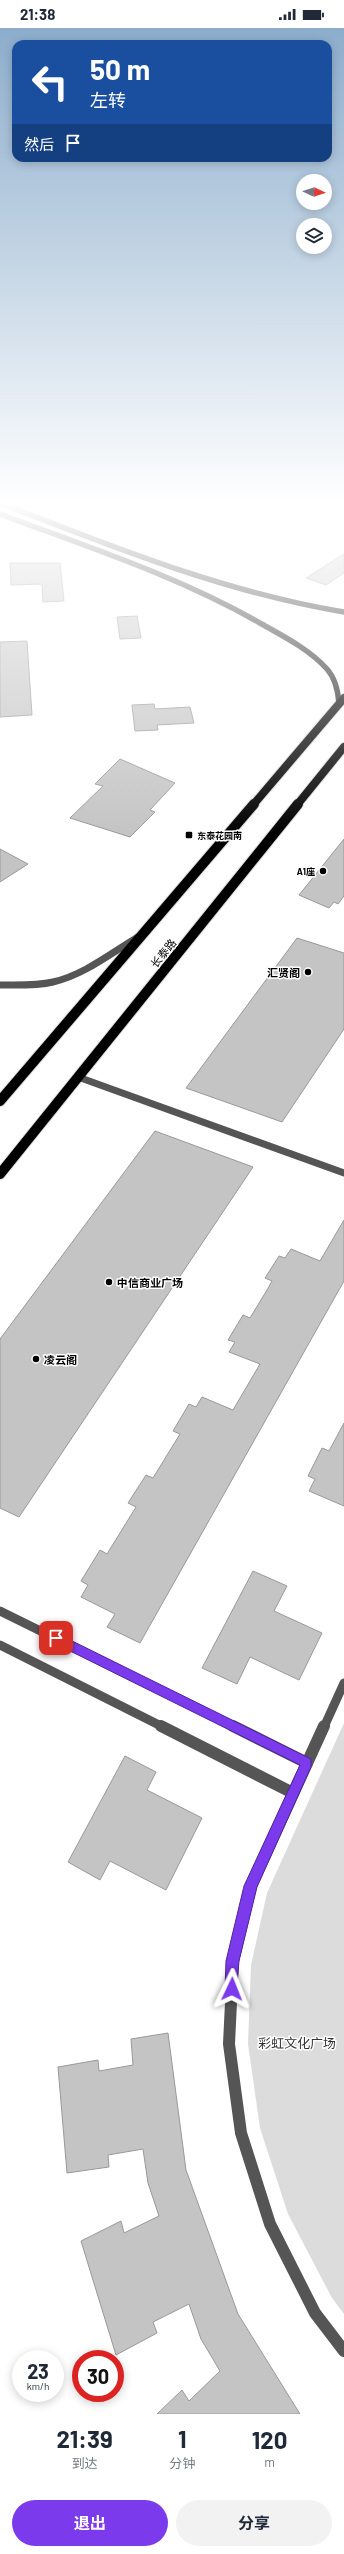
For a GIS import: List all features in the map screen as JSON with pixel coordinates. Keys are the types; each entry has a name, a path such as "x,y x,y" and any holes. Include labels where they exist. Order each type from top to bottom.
{"highway":[{"path":"0,1101 146,932 342,700"},
{"name":"长泰路","path":"0,1174 344,747"}],"street":[{"path":"243,611 305,651 328,670 342,700"},
{"path":"0,985 28,985 54,981 77,972 146,932"},
{"path":"78,1077 344,1173"},
{"path":"0,1611 307,1763"},
{"path":"0,1645 293,1793"},
{"path":"344,1683 251,1886 233,1961 230,2044 241,2133 270,2224 315,2313 344,2351"}],"green space":[{"name":"彩虹文化广场","path":"344,1723 344,2314 332,2298 288,2214 260,2128 248,2044 251,1965 267,1893"}],"building":[{"path":"137,616 141,638 120,639 117,617"},
{"path":"27,641 32,715 0,717 0,642"},
{"path":"154,704 155,709 190,707 194,723 157,725 158,730 135,731 132,705"},
{"path":"120,759 175,783 150,810 155,812 130,837 70,818 103,786 95,784"},
{"name":"A1座","path":"344,839 344,896 338,904 334,902 329,908 299,895"},
{"path":"0,849 28,864 0,882"},
{"path":"297,938 344,953 344,1029 282,1122 186,1088"},
{"name":"中信商业广场","path":"155,1131 253,1167 19,1517 0,1508 0,1339"},
{"path":"344,1220 344,1281 140,1643 107,1627 115,1614 81,1597 88,1585 81,1581 100,1550 107,1554 136,1507 128,1503 146,1475 153,1478 180,1434 173,1431 189,1404 196,1407 202,1397 233,1410 260,1364 229,1352 235,1342 228,1340 243,1315 250,1318 267,1290 272,1281 265,1278 279,1256 285,1258 291,1249 320,1261"},
{"path":"344,1423 344,1506 309,1491 315,1479 308,1476 322,1448 329,1451"},
{"path":"253,1571 287,1586 274,1611 322,1633 299,1680 250,1657 237,1684 202,1668"},
{"path":"125,1756 156,1772 147,1790 202,1818 166,1890 110,1861 100,1880 68,1862"},
{"path":"168,2033 186,2170 238,2314 300,2414 157,2414 182,2390 189,2401 220,2371 201,2339 189,2304 153,2322 157,2333 124,2351 114,2350 81,2241 121,2221 124,2233 159,2216 148,2183 143,2149 108,2155 109,2167 67,2173 58,2067 98,2060 99,2071 133,2065 131,2039"}],"place":[{"name":"东泰花园南","path":"189,835"},
{"name":"A1座","path":"323,871"},
{"name":"汇贤阁","path":"308,972"},
{"name":"中信商业广场","path":"109,1282"},
{"name":"凌云阁","path":"36,1359"}],"route":[{"path":"56,1638 307,1763 251,1886 233,1961 232,1989"}]}
